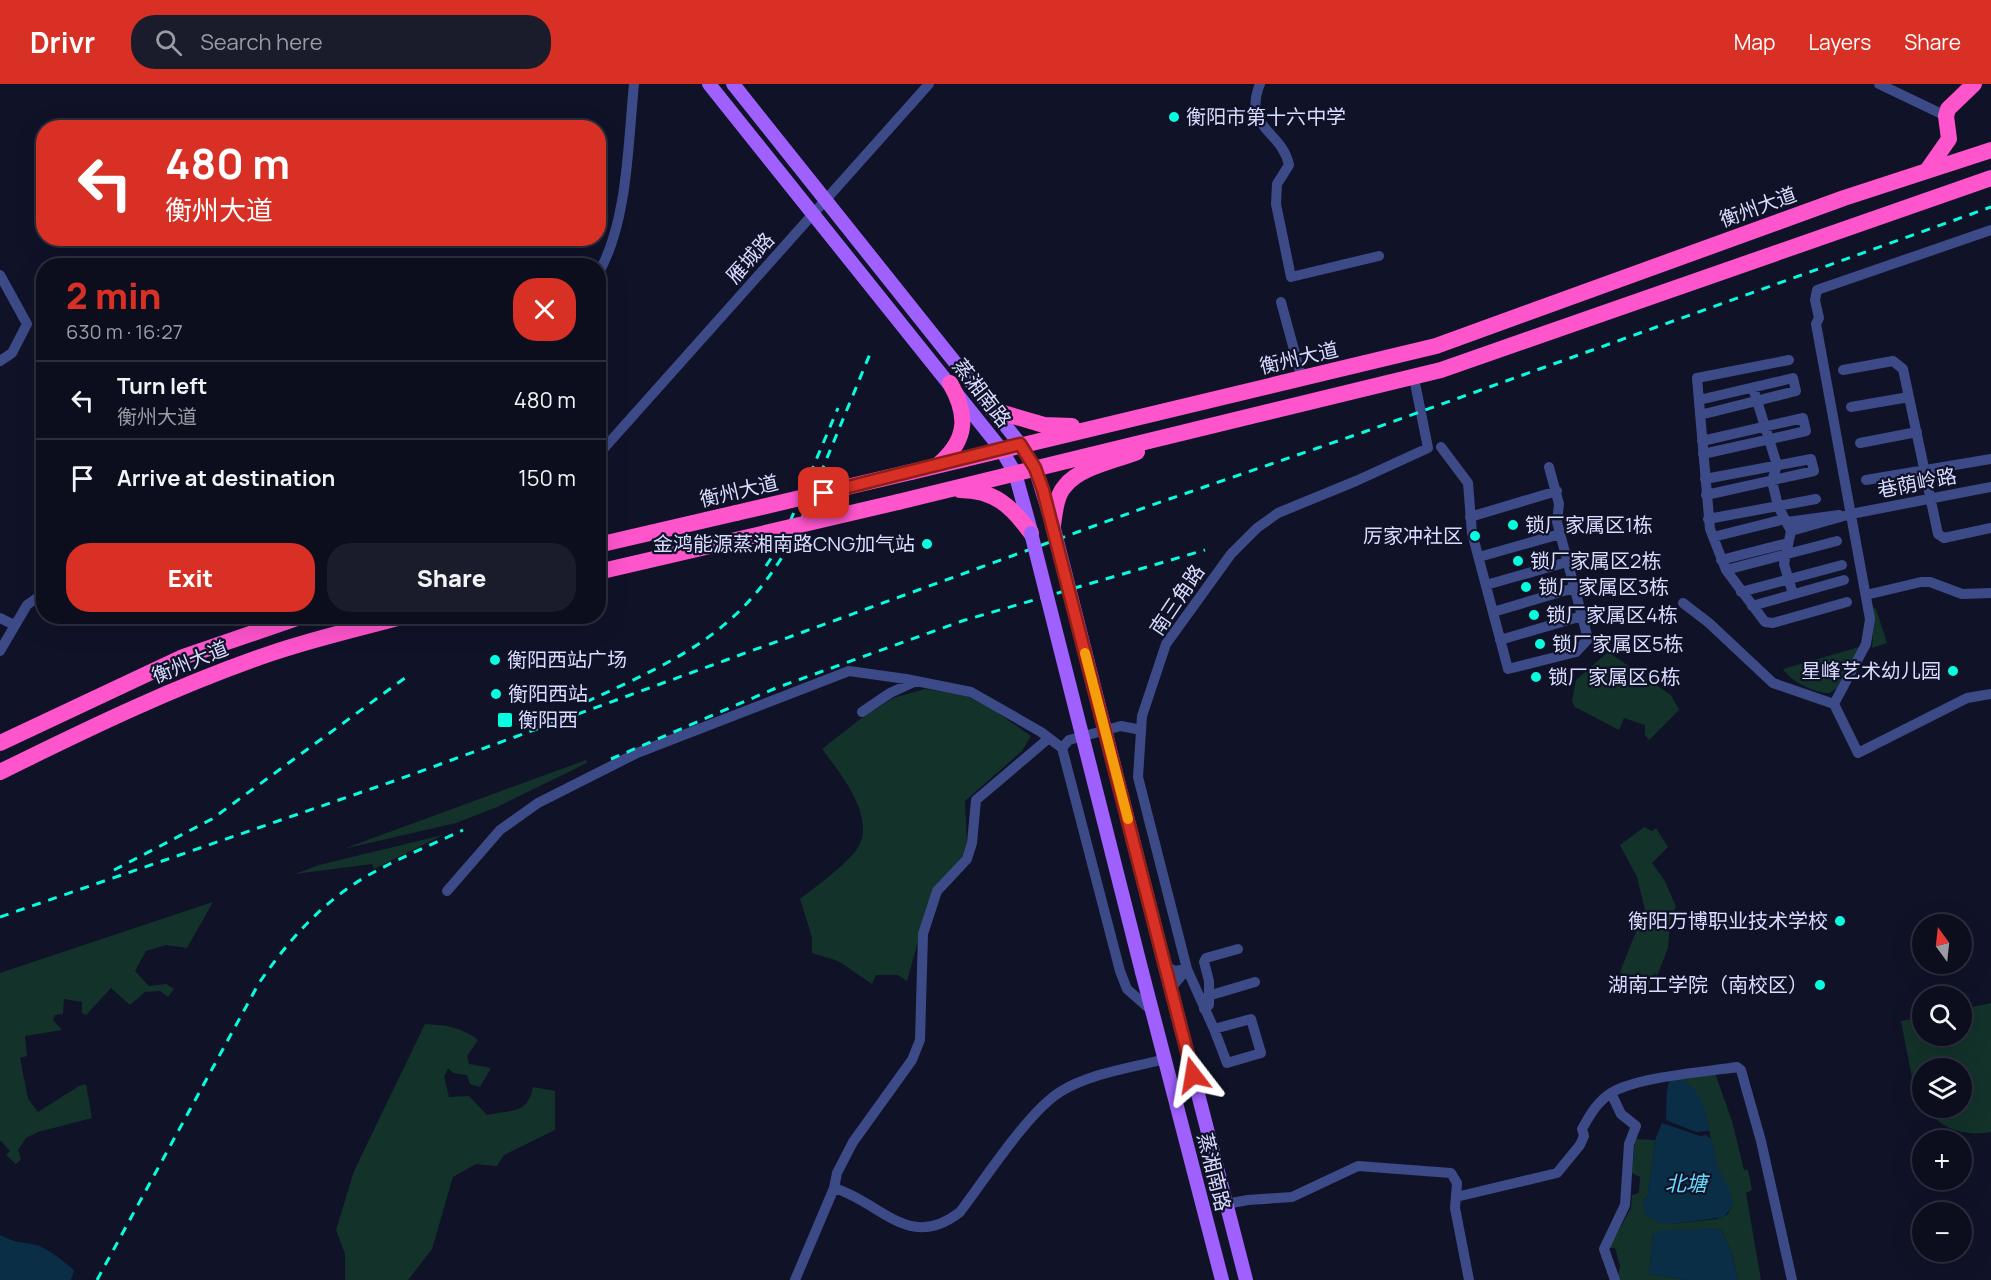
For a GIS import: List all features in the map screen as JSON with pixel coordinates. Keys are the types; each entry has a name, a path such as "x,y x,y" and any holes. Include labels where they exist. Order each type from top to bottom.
{"highway":[{"path":"1928,170 1949,139 1947,112 1974,84"},
{"name":"衡州大道","path":"606,543 1302,379 1436,345 1928,170 1991,150"},
{"path":"606,570 1414,378 1991,178"},
{"path":"1763,228 1779,226 1791,231 1785,244 1772,255"},
{"path":"936,466 950,455 957,444 964,421 961,403 950,383"},
{"path":"993,410 1044,425 1099,426"},
{"path":"1136,417 1128,431 1132,439 1143,442"},
{"path":"1053,525 1058,500 1064,486 1075,476 1194,430"},
{"path":"1058,462 1092,470"},
{"path":"944,490 989,494 1016,512 1031,533"},
{"name":"衡州大道","path":"0,743 183,657 276,624"},
{"name":"衡州大道","path":"0,772 88,728 191,683 274,652 376,624"},
{"path":"266,627 262,642 274,652"},
{"path":"183,657 193,658 201,666 199,676 191,683"}],"main road":[{"name":"蒸湘南路","path":"709,84 950,383 1001,449 1015,472 1222,1280"},
{"name":"蒸湘南路","path":"733,84 1020,444 1035,468 1053,525 1246,1280"}],"street":[{"path":"606,259 611,251 624,180 634,84"},
{"name":"雁城路","path":"606,446 922,84"},
{"name":"雁城路","path":"825,197 928,84"},
{"path":"1260,84 1255,96 1256,116 1286,153 1289,165 1277,184 1276,204 1291,277 1379,256"},
{"path":"1879,84 1947,112"},
{"path":"1893,84 1947,112"},
{"name":"雁城路","path":"606,440 812,212"},
{"path":"1834,704 1866,644 1870,619 1816,324 1819,318 1815,300 1817,290 1991,230"},
{"path":"0,275 27,324 12,353 0,361"},
{"path":"1281,302 1302,379"},
{"path":"1789,360 1697,378 1708,519 1723,565 1765,622 1773,622 1847,602"},
{"path":"1842,370 1893,361 1903,369 1938,534 1944,538 1991,528"},
{"name":"南三角路","path":"1214,1029 1251,1019 1262,1053 1227,1063 1187,969 1138,777 1142,716 1166,645 1231,554 1257,528 1278,513 1428,448 1414,378"},
{"path":"1699,400 1793,378 1796,391 1700,415"},
{"path":"1753,388 1763,427 1770,440 1777,465 1772,481 1778,506 1787,524 1788,543 1784,564 1793,594"},
{"path":"1851,407 1909,397"},
{"path":"1702,441 1803,418 1806,431 1703,454"},
{"path":"1860,443 1917,432"},
{"path":"1441,447 1468,483 1470,517 1508,669 1576,652 1588,639 1557,522 1559,504 1549,467"},
{"path":"1705,479 1811,459 1814,471 1706,495"},
{"path":"1866,480 1991,459"},
{"name":"巷荫岭路","path":"1713,537 1991,487"},
{"path":"1470,517 1557,491"},
{"path":"1708,519 1816,498"},
{"path":"1479,557 1560,534"},
{"path":"1723,565 1785,555 1837,541"},
{"path":"1723,565 1788,543"},
{"path":"1486,585 1567,562"},
{"path":"1741,592 1842,565"},
{"path":"1752,606 1844,580"},
{"path":"1866,595 1921,582 1930,582 1962,594 1991,593"},
{"path":"1493,612 1574,588"},
{"path":"0,651 27,605 36,599"},
{"path":"1683,603 1773,683 1834,704 1858,753 1967,698 1991,694"},
{"path":"1500,640 1582,616"},
{"path":"0,618 14,625"},
{"path":"447,891 500,830 538,803 637,753 849,671 916,681 971,692 1062,748 1117,960 1127,989 1152,1011"},
{"path":"862,712 890,693 916,681"},
{"path":"1062,748 1069,740 1121,726 1141,730"},
{"path":"795,1280 834,1188 837,1173 854,1142 912,1060 920,1040 923,934 938,891 967,859 972,843 976,800 1049,738"},
{"path":"1204,1009 1209,1005 1209,981 1204,962 1206,958 1238,949"},
{"path":"1165,966 1175,971 1187,969"},
{"path":"1171,988 1187,969"},
{"path":"1127,989 1138,986 1142,972"},
{"path":"1208,996 1256,982"},
{"path":"834,1188 899,1224 929,1228 948,1221 960,1212 1038,1110 1060,1092 1100,1075 1165,1059"},
{"path":"1456,1197 1557,1173 1580,1145 1584,1136 1582,1128 1593,1109 1611,1093 1642,1081 1737,1067 1741,1070 1761,1141 1792,1280"},
{"path":"1611,1093 1621,1114 1636,1126 1629,1144 1625,1205 1604,1249 1615,1280"},
{"path":"1226,1204 1292,1197 1358,1166 1451,1173 1456,1183 1455,1208 1469,1280"}],"green space":[{"path":"1872,607 1876,609 1887,643 1872,648 1874,619"},
{"path":"1859,647 1837,688 1830,693 1804,686 1786,674 1783,669"},
{"path":"1608,652 1671,695 1679,710 1649,740 1645,735 1645,725 1624,718 1619,730 1575,707 1572,701 1576,680"},
{"path":"925,689 965,695 992,709 1031,736 1022,751 965,801 967,843 964,854 932,890 907,981 898,975 876,975 872,984 838,961 812,953 812,937 800,899 834,872 853,854 861,842 863,828 861,814 848,785 822,749 859,720 893,698"},
{"path":"586,760 587,763 497,807 456,823 343,849"},
{"path":"1644,827 1652,831 1656,828 1668,847 1652,863 1665,881 1676,907 1670,921 1668,948 1657,976 1654,973 1648,988 1620,972 1635,934 1646,914 1637,877 1620,845"},
{"path":"443,835 374,869 372,864 295,874 319,865"},
{"path":"213,902 187,948 166,945 146,951 135,971 149,986 166,984 174,989 168,997 160,991 145,992 130,1005 111,988 86,1015 82,1013 82,1002 64,999 63,1014 55,1015 53,1020 62,1030 25,1036 27,1056 20,1058 28,1099 38,1112 86,1084 92,1118 38,1132 26,1138 18,1150 21,1159 16,1164 6,1155 10,1151 0,1140 0,973"},
{"path":"1991,1003 1991,1132 1972,1133 1972,1130 1954,1130 1934,1118 1972,1118 1972,1058 1912,1058 1912,1078 1901,1021 1912,1019 1912,1046 1972,1046 1972,1007"},
{"path":"425,1024 453,1027 478,1040 467,1056 469,1064 491,1068 480,1087 470,1084 467,1075 453,1073 448,1068 444,1077 449,1097 469,1096 487,1115 523,1107 533,1087 555,1091 555,1130 504,1155 497,1166 476,1164 453,1177 432,1249 408,1280 345,1280 345,1254 336,1230 354,1171"},
{"path":"1715,1073 1732,1121 1744,1170 1748,1170 1752,1190 1746,1193 1761,1280 1738,1280 1732,1253 1721,1230 1710,1228 1653,1234 1649,1274 1689,1280 1617,1280 1620,1266 1615,1248 1609,1248 1631,1208 1632,1195 1639,1193 1640,1177 1632,1173 1635,1139 1655,1140 1648,1194 1643,1202 1672,1224 1717,1219 1727,1215 1733,1205 1718,1167 1705,1113 1700,1102 1685,1085 1674,1079"}],"water":[{"name":"北塘","path":"1670,1079 1687,1083 1694,1089 1703,1105 1709,1131 1696,1132 1666,1120"},
{"name":"北塘","path":"1662,1123 1700,1136 1706,1135 1712,1140 1717,1164 1730,1191 1733,1205 1724,1217 1661,1224 1645,1215 1643,1202 1648,1194 1655,1140"},
{"name":"北塘","path":"1710,1228 1721,1230 1732,1253 1738,1280 1689,1280 1649,1274 1653,1234 1658,1231"},
{"path":"0,1235 49,1251 74,1270 71,1280 0,1280"}],"railway":[{"path":"0,917 394,781 1149,506 1364,432 1991,207"},
{"path":"586,702 652,671 708,638 754,595 776,567 796,533 872,349"},
{"path":"766,566 781,543 838,408"},
{"path":"611,759 776,688 962,621 1205,550"},
{"path":"114,870 212,819 409,675"},
{"path":"97,1280 259,983 282,952 321,910 351,886 390,864 463,830"}],"slow traffic":[{"path":"1085,653 1128,819"}],"place":[{"name":"衡阳市第十六中学","path":"1174,117"},
{"name":"锁厂家属区1栋","path":"1513,525"},
{"name":"厉家冲社区","path":"1475,536"},
{"name":"金鸿能源蒸湘南路CNG加气站","path":"927,544"},
{"name":"锁厂家属区2栋","path":"1518,561"},
{"name":"锁厂家属区3栋","path":"1526,587"},
{"name":"锁厂家属区4栋","path":"1534,615"},
{"name":"锁厂家属区5栋","path":"1540,644"},
{"name":"衡阳西站广场","path":"495,660"},
{"name":"星峰艺术幼儿园","path":"1953,671"},
{"name":"锁厂家属区6栋","path":"1536,677"},
{"name":"衡阳西站","path":"496,694"},
{"name":"衡阳西","path":"505,720"},
{"name":"衡阳万博职业技术学校","path":"1840,921"},
{"name":"湖南工学院（南校区）","path":"1820,985"}],"route":[{"path":"824,493 1020,444 1035,468 1043,490 1193,1075"}]}
